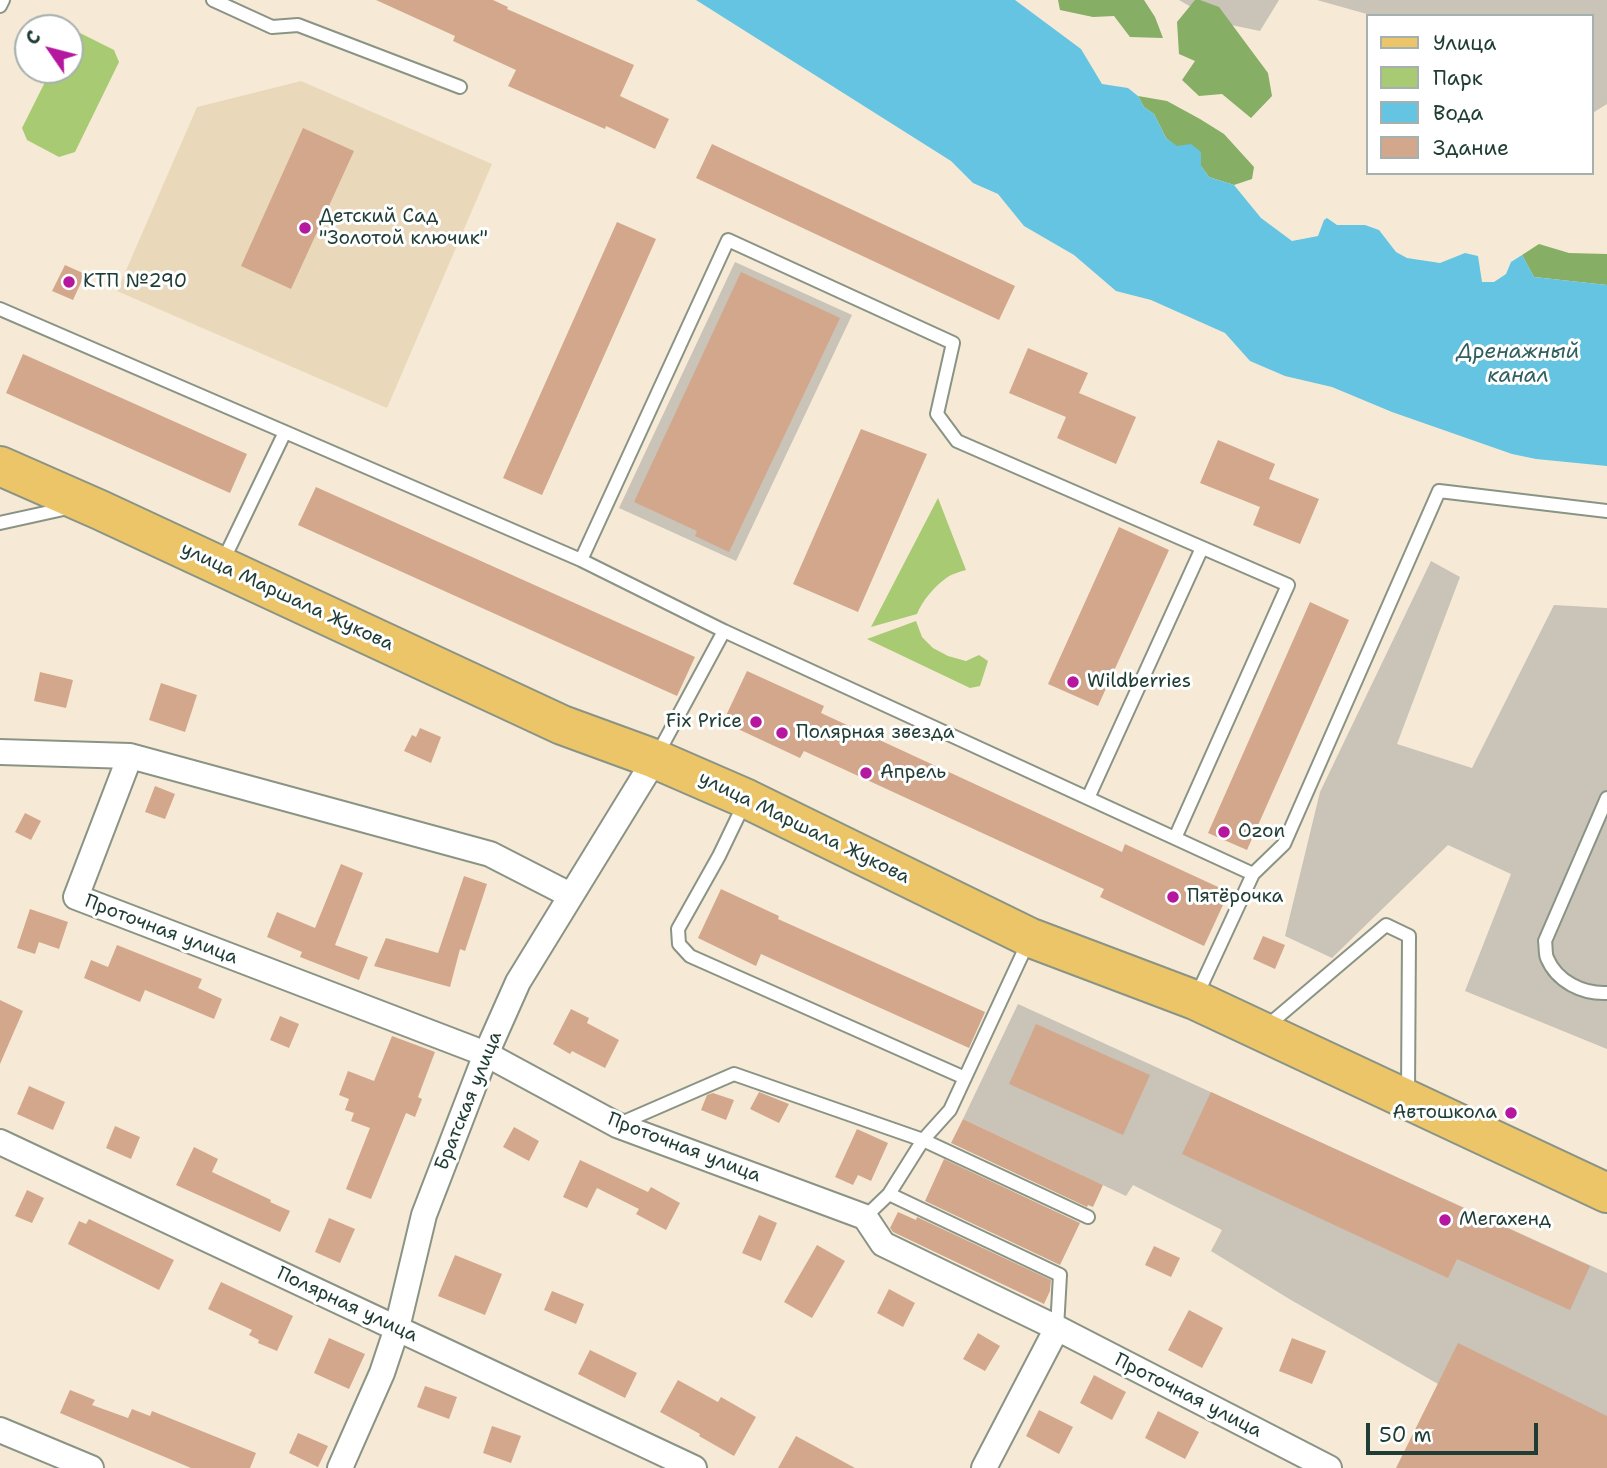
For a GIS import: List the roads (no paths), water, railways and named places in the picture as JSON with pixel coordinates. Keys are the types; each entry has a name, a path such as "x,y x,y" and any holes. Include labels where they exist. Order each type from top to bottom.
{"main road":[{"name":"улица Маршала Жукова","path":"0,466 562,724 655,759 747,799 1031,938 1195,1000 1607,1193"}],"street":[{"path":"0,752 130,757 490,853 570,895"},
{"name":"Проточная улица","path":"130,757 76,897 486,1054 617,1125 865,1217 883,1244 1057,1328 1329,1468"},
{"name":"Братская улица","path":"340,1468 382,1373 397,1328 424,1215 486,1054 518,982 655,759"},
{"name":"Полярная улица","path":"0,1142 694,1468"},
{"path":"984,1468 1057,1328"},
{"path":"0,1430 91,1468"}],"lane":[{"path":"0,6 3,0"},
{"path":"214,0 272,27 298,25 460,87"},
{"path":"581,560 728,240 953,343 937,414 957,441 1287,585 1175,838"},
{"path":"0,309 581,560 724,631 1253,874"},
{"path":"220,566 285,432"},
{"path":"1195,1000 1253,874 1284,844 1439,491 1607,511"},
{"path":"0,523 58,509 100,510"},
{"path":"1088,798 1202,548"},
{"path":"655,759 724,631"},
{"path":"1607,798 1545,941 1547,957 1559,975 1574,987 1607,993"},
{"path":"747,799 678,929 678,944 690,956 965,1079"},
{"path":"1261,1031 1386,925 1409,936 1408,1100"},
{"path":"865,1217 889,1194 923,1140 950,1110 1031,938"},
{"path":"617,1125 734,1074 923,1140 1088,1217"},
{"path":"889,1194 1060,1275 1057,1328"}],"water":[{"name":"Дренажный канал","path":"696,0 1015,0 1081,49 1102,84 1128,88 1138,96 1144,107 1154,114 1166,138 1177,146 1191,144 1201,152 1201,166 1209,177 1234,185 1261,218 1292,241 1318,236 1327,218 1337,225 1365,225 1379,230 1396,252 1407,258 1440,263 1465,253 1478,256 1482,282 1494,282 1506,274 1511,262 1522,255 1534,277 1607,285 1607,466 1512,454 1392,412 1332,387 1285,376 1250,361 1225,333 1151,300 1116,291 1074,255 1024,226 998,194 973,183 951,161"}],"place":[{"name":"Детский Сад \"Золотой ключик\"","path":"305,228"},
{"name":"КТП №290","path":"69,282"},
{"name":"Wildberries","path":"1073,682"},
{"name":"Fix Price","path":"756,722"},
{"name":"Полярная звезда","path":"782,733"},
{"name":"Апрель","path":"866,773"},
{"name":"Ozon","path":"1224,832"},
{"name":"Пятёрочка","path":"1173,897"},
{"name":"Автошкола","path":"1511,1113"},
{"name":"Мегахенд","path":"1445,1220"}]}
